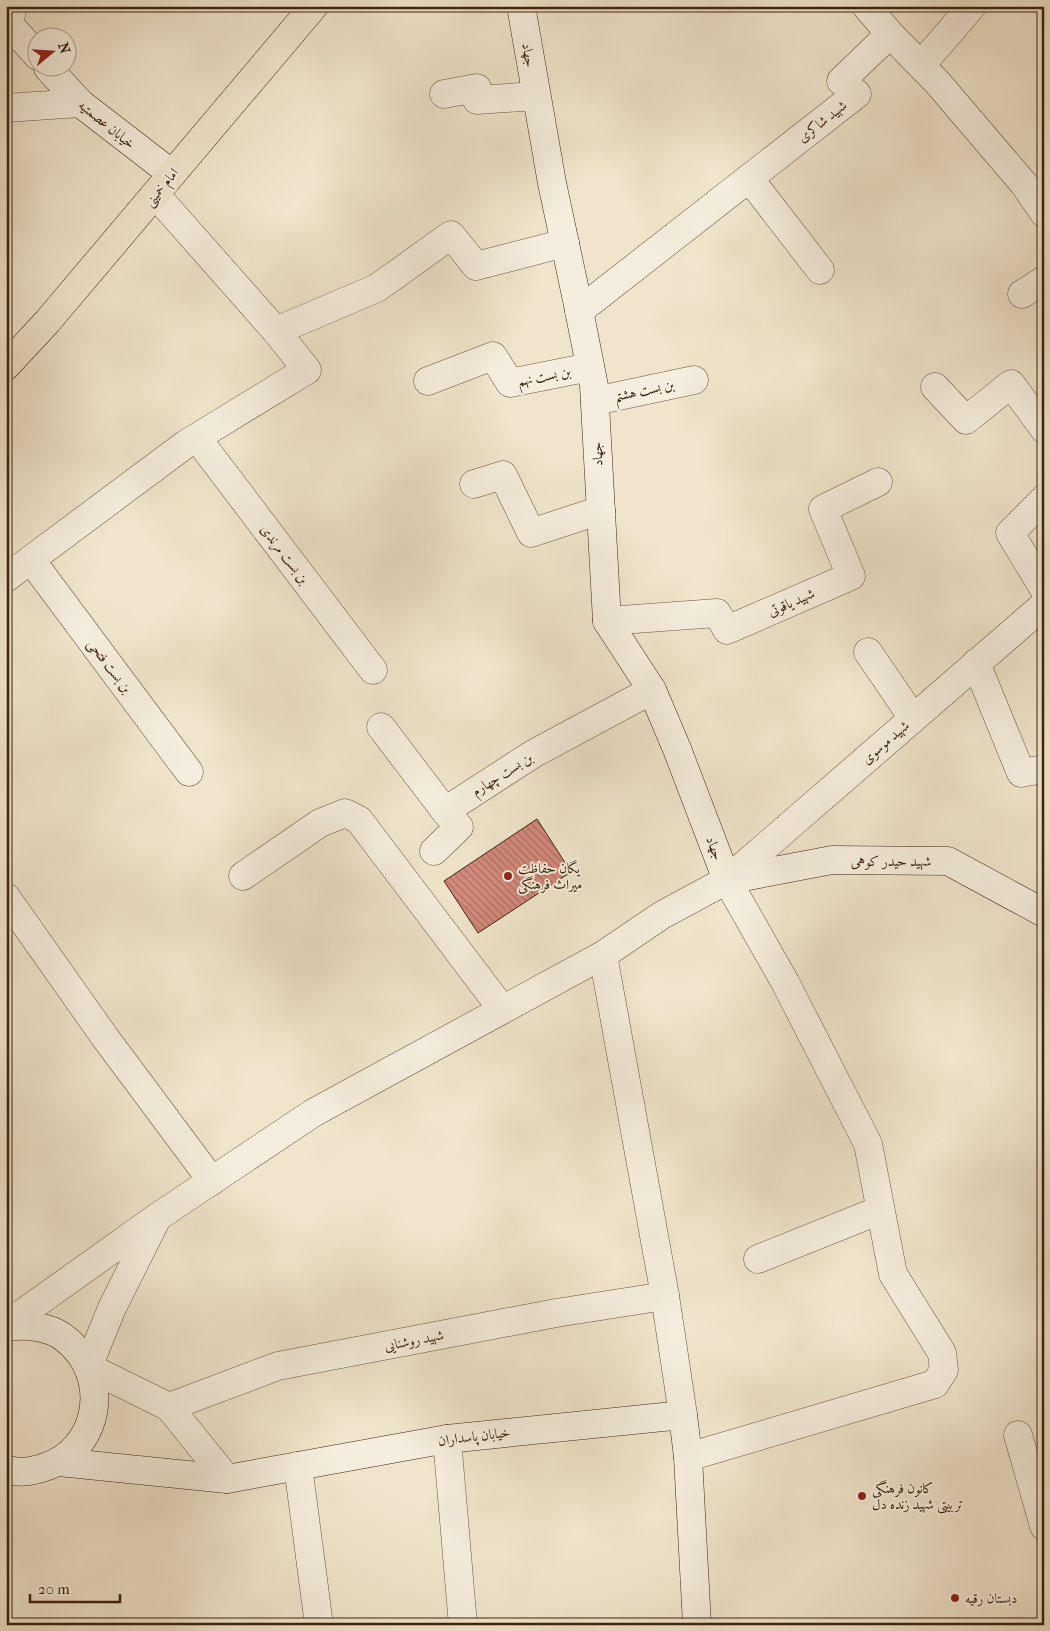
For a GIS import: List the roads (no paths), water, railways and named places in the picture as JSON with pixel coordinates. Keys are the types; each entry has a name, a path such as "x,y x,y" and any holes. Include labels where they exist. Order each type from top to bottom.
{"main road":[{"name":"امام خمینی","path":"6,366 47,322 314,6"}],"street":[{"name":"جهاد","path":"521,6 552,183 594,386 607,621 652,690 677,749 727,880 786,984 868,1144 893,1274 942,1353 944,1370 935,1384 688,1457"},
{"path":"866,6 890,34 937,82 1024,184 1044,213"},
{"path":"921,66 972,6"},
{"path":"12,19 28,42"},
{"name":"شهید شاکری","path":"580,311 857,94 841,81 890,34"},
{"name":"خیابان عصمتیه","path":"57,78 80,104 164,184 307,370 197,438"},
{"path":"444,94 476,88 477,100 536,96"},
{"path":"6,108 80,104"},
{"path":"749,178 820,270"},
{"path":"276,331 377,288 451,235 476,266 565,243"},
{"name":"بن بست نهم","path":"428,381 493,356 510,383 590,367"},
{"name":"بن بست هشتم","path":"594,401 694,380"},
{"path":"935,387 966,420 1011,384 1044,429"},
{"path":"6,578 186,444 197,438"},
{"name":"بن بست مرندی","path":"197,438 373,670"},
{"path":"474,484 503,475 531,533 601,510"},
{"name":"شهید یاقوتی","path":"607,621 717,613 728,630 851,576 823,509 878,482"},
{"path":"1044,499 1010,533 1044,589"},
{"name":"بن بست فتحی","path":"30,560 189,772"},
{"name":"شهید موسوی","path":"727,880 1044,605"},
{"path":"868,652 913,718"},
{"path":"976,663 1021,773 1044,769"},
{"name":"بن بست چهارم","path":"445,810 533,754 652,690"},
{"path":"381,727 459,827 434,851"},
{"path":"243,876 320,822 345,813 359,820 502,1009"},
{"name":"شهید حیدر کوهی","path":"727,880 832,860 948,861 1044,912"},
{"path":"6,1326 156,1218 313,1113 603,955 662,915 727,880"},
{"path":"6,897 104,1036 212,1181"},
{"path":"603,955 665,1296 683,1415 688,1457 697,1625"},
{"path":"758,1259 880,1210"},
{"path":"88,1367 112,1308 156,1218"},
{"name":"شهید روشنایی","path":"169,1406 278,1366 556,1313 665,1296"},
{"path":"6,1326 29,1325 53,1331 74,1346 88,1367 95,1393 92,1420 80,1444 59,1462 36,1471 11,1471 6,1469"},
{"path":"88,1367 169,1406 227,1480"},
{"name":"خیابان پاسداران","path":"59,1462 227,1480 447,1438 683,1415"},
{"path":"1018,1435 1044,1526"},
{"path":"447,1438 463,1625"},
{"path":"298,1466 319,1625"}],"place":[{"name":"یگان حفاظت میراث فرهنگی","path":"508,876"},
{"name":"کانون فرهنگی تربیتی شهید زنده دل","path":"862,1496"},
{"name":"دبستان رقیه","path":"955,1598"}]}
